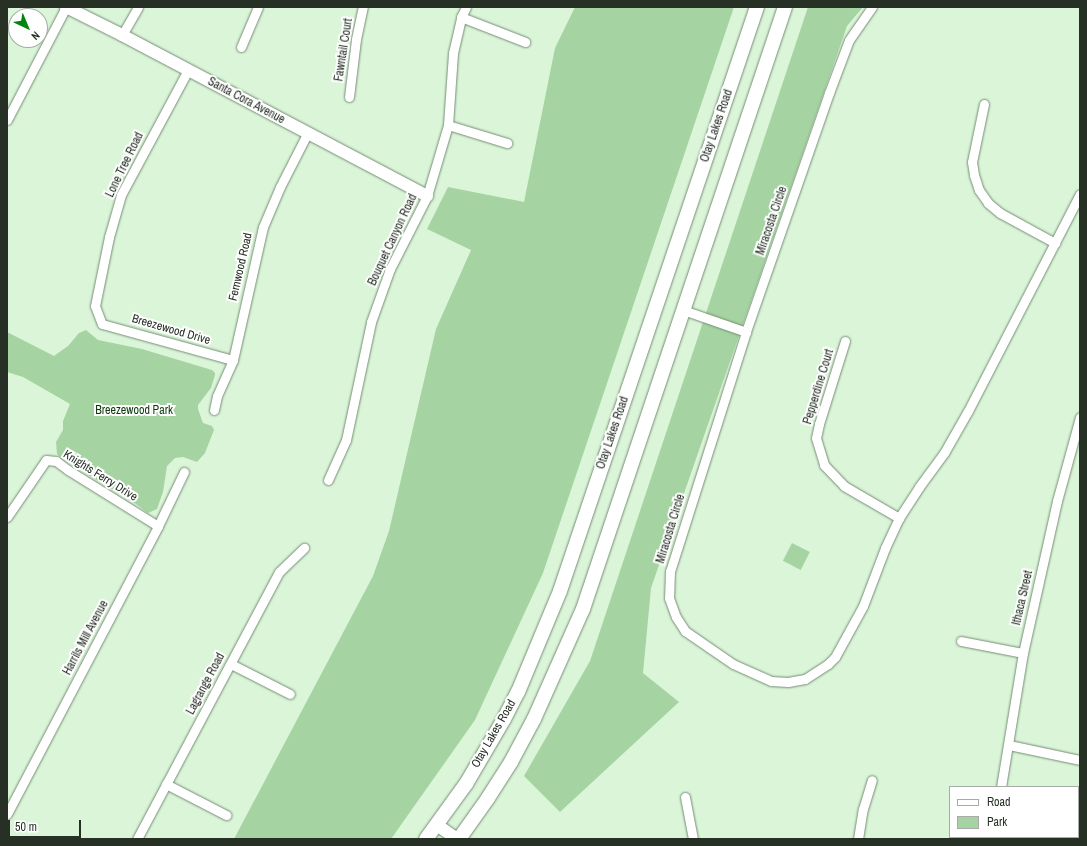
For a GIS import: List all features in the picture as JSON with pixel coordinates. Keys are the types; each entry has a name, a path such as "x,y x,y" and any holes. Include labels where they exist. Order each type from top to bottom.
{"main road":[{"name":"Otay Lakes Road","path":"426,839 466,784 504,719 518,692 560,592 757,7"},
{"path":"458,839 488,798 521,744 534,719 583,608 785,7"}],"street":[{"path":"7,120 66,7"},
{"name":"Santa Cora Avenue","path":"66,7 427,196"},
{"path":"122,35 138,7"},
{"path":"241,47 258,7"},
{"name":"Fawntail Court","path":"349,97 356,39 363,7"},
{"name":"Bouquet Canyon Road","path":"328,480 346,440 371,322 390,269 427,196 448,125 453,53 461,17 466,7"},
{"name":"Miracosta Circle","path":"872,7 857,26 846,49 746,332 670,571 669,598 676,616 685,631 733,664 756,673 764,679 788,682 813,675 828,664 834,657 863,606 885,548 899,518 918,486 944,453 1080,194"},
{"path":"461,17 525,42"},
{"name":"Lone Tree Road","path":"102,324 95,306 108,237 121,195 188,70"},
{"path":"984,104 972,162 974,175 979,190 988,203 1000,213 1055,243"},
{"path":"448,125 507,143"},
{"name":"Fernwood Road","path":"214,410 217,396 233,360 263,226 280,187 307,134"},
{"path":"683,310 746,332"},
{"name":"Breezewood Drive","path":"102,324 233,360"},
{"name":"Pepperdine Court","path":"845,341 816,438 824,466 844,486 899,518"},
{"name":"Ithaca Street","path":"1001,786 1023,653 1057,500 1080,417"},
{"name":"Knights Ferry Drive","path":"7,517 46,460 56,461 158,526"},
{"name":"Harrils Mill Avenue","path":"7,814 158,526 184,472"},
{"name":"Lagrange Road","path":"137,839 279,572 304,548"},
{"path":"961,641 1023,653"},
{"path":"231,664 290,694"},
{"path":"1009,745 1080,760"},
{"path":"858,839 863,810 872,780"},
{"path":"166,784 226,815"},
{"path":"685,797 693,839"},
{"path":"437,825 458,839"}],"green space":[{"path":"575,7 734,7 543,573 475,720 391,839 234,839 373,576 389,531 436,329 471,250 427,229 448,187 524,202 555,48"},
{"path":"808,7 863,7 847,26 651,588 643,673 679,702 560,812 524,776 590,661"},
{"name":"Breezewood Park","path":"86,330 98,340 142,349 212,370 215,373 211,388 198,405 203,423 212,426 214,430 205,453 197,462 183,457 175,458 167,466 163,492 157,509 148,513 136,504 62,459 57,454 56,442 63,430 63,421 70,404 23,377 7,372 7,332 54,356 68,346 79,333"},
{"path":"792,543 810,552 801,570 783,561"}]}
